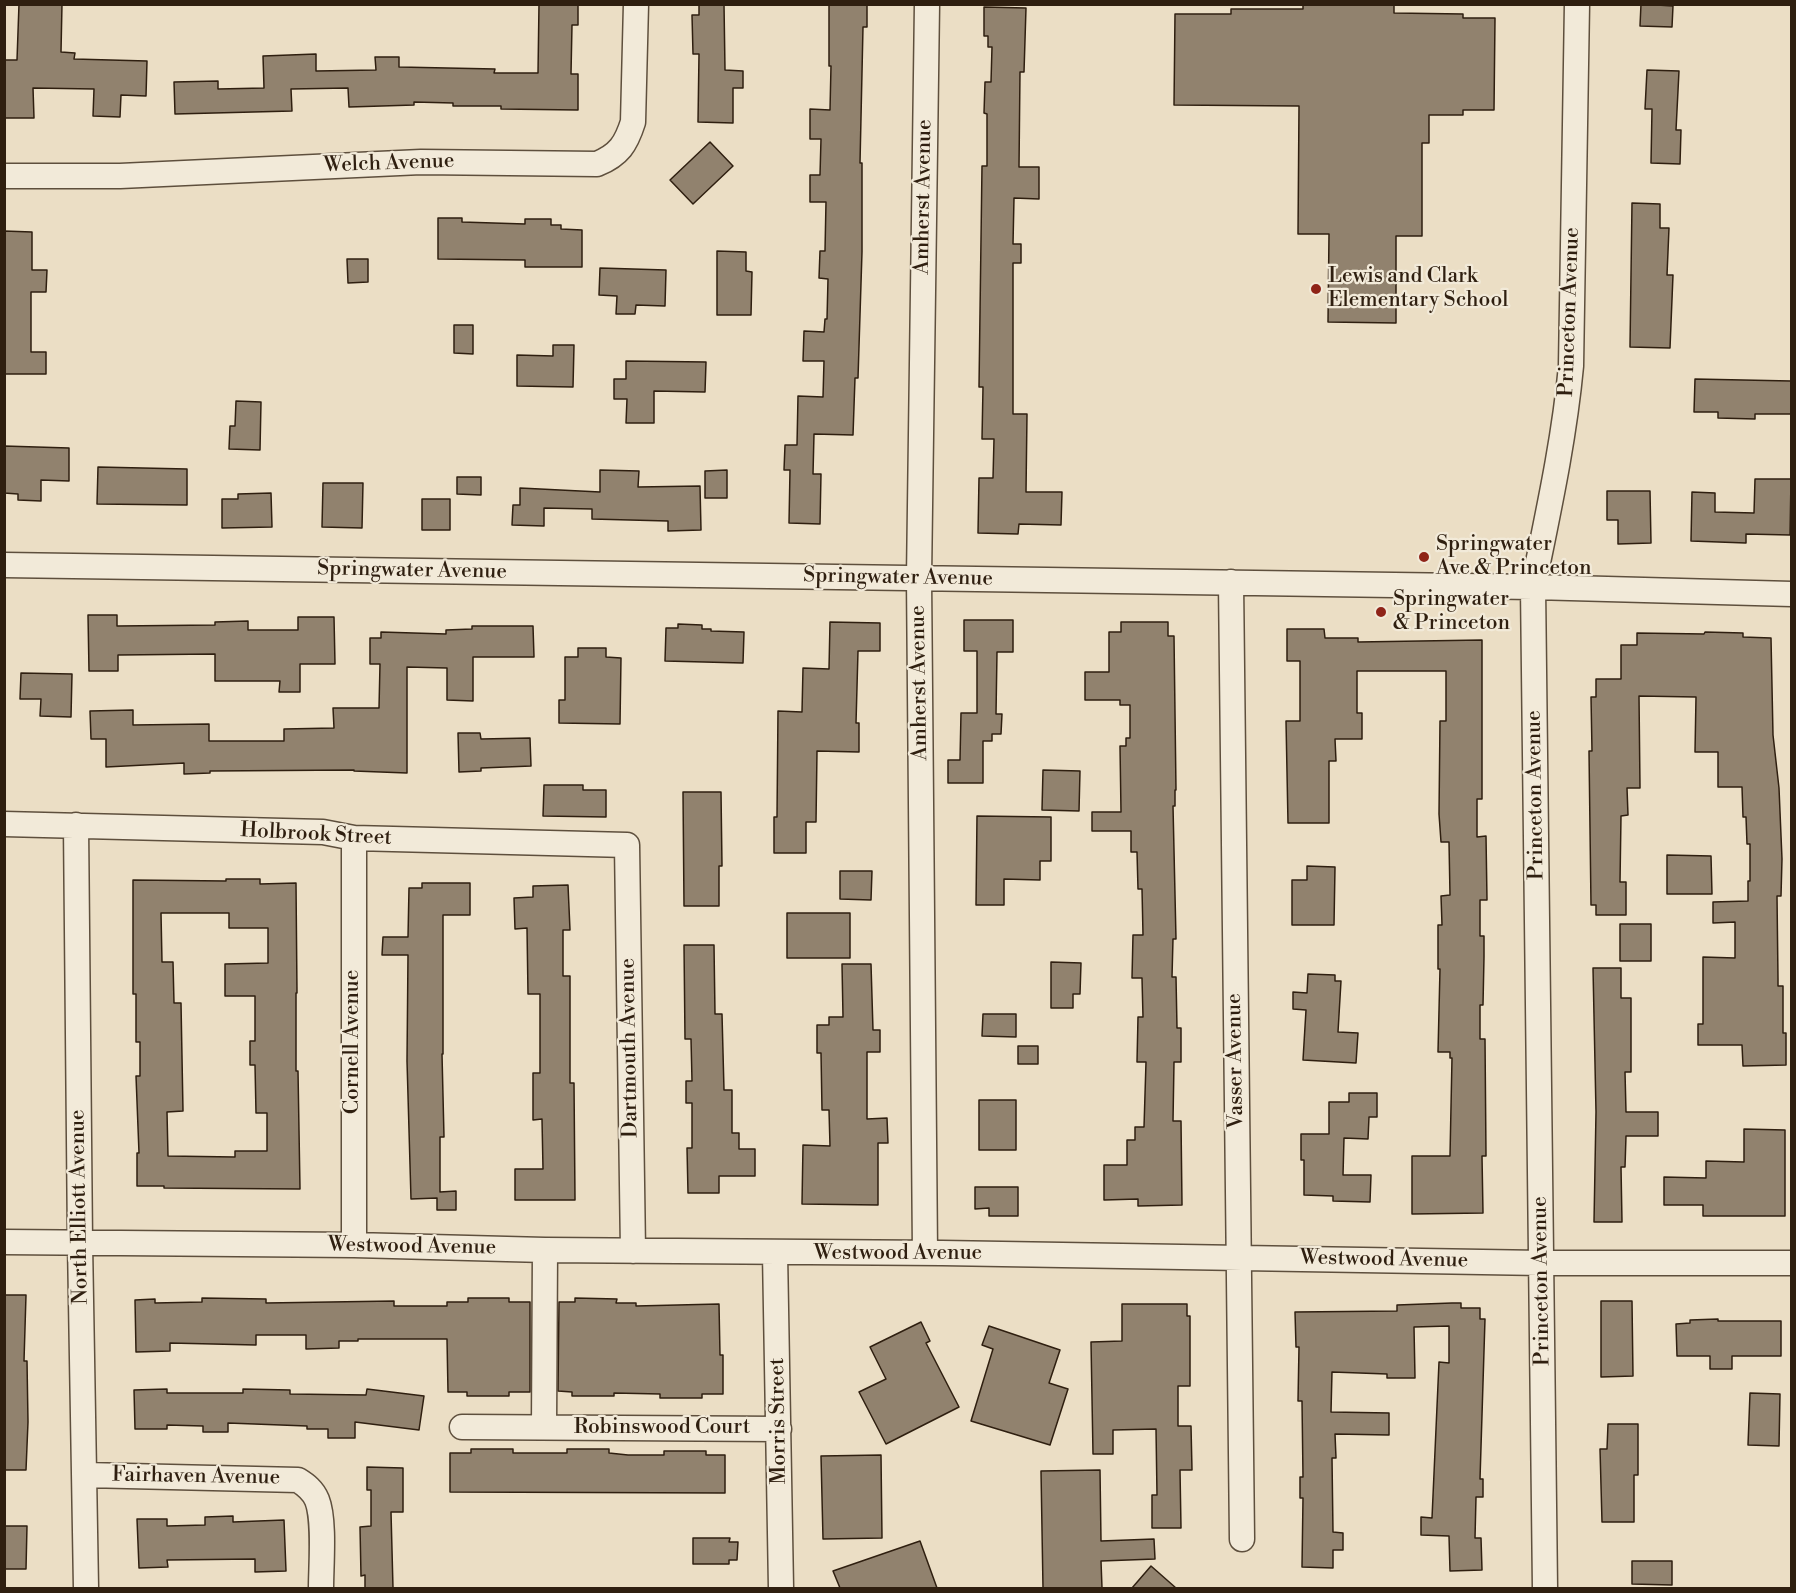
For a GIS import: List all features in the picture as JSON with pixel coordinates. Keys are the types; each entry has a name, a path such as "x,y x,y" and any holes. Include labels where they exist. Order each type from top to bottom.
{"street":[{"name":"Welch Avenue","path":"4,176 120,176 421,162 597,164 614,157 628,137 633,122 636,4"},
{"name":"Amherst Avenue","path":"926,1253 919,578 927,4"},
{"name":"Princeton Avenue","path":"1545,1588 1533,587 1559,459 1570,376 1577,4"},
{"name":"Springwater Avenue","path":"4,565 1231,582 1791,594"},
{"name":"Vasser Avenue","path":"1231,582 1242,1539"},
{"name":"Holbrook Street","path":"4,824 323,832 354,838 627,845"},
{"name":"North Elliott Avenue","path":"76,825 86,1588"},
{"name":"Cornell Avenue","path":"354,838 354,1245"},
{"name":"Dartmouth Avenue","path":"627,845 633,1251"},
{"name":"Westwood Avenue","path":"4,1242 1542,1263 1791,1263"},
{"name":"Robinswood Court","path":"544,1427 545,1250"},
{"name":"Morris Street","path":"774,1253 781,1588"},
{"name":"Robinswood Court","path":"462,1427 779,1429"},
{"name":"Fairhaven Avenue","path":"85,1475 298,1480 309,1487 317,1500 320,1513 321,1588"}],"building":[{"path":"19,4 62,4 61,52 75,53 74,59 147,61 146,96 121,95 120,117 93,116 94,89 33,88 34,118 4,118 4,60 17,60"},
{"path":"539,4 578,4 578,25 572,25 571,74 578,74 578,110 501,109 501,106 453,106 453,103 414,102 414,105 349,107 348,88 291,89 292,111 175,114 174,82 218,81 218,89 264,88 263,56 316,54 316,71 376,70 375,57 399,57 399,67 495,69 494,73 538,73"},
{"path":"699,4 724,4 725,70 743,71 743,88 733,88 733,123 698,122 699,54 693,54 692,15 699,15"},
{"path":"1303,4 1394,4 1394,13 1463,14 1463,18 1495,18 1494,110 1463,110 1463,115 1429,115 1429,143 1422,143 1422,236 1396,236 1396,323 1328,322 1329,234 1298,234 1299,106 1174,105 1175,14 1231,14 1231,9 1303,9"},
{"path":"1641,4 1673,6 1672,27 1640,26"},
{"path":"829,5 867,5 867,27 863,27 860,163 862,163 862,252 858,378 855,378 853,435 814,434 813,474 821,474 820,524 789,523 790,470 784,470 785,445 797,445 798,396 823,397 824,361 803,361 804,331 824,332 825,319 827,319 828,279 819,278 820,251 825,251 826,202 810,202 810,175 820,175 821,139 810,139 810,109 830,110"},
{"path":"984,7 1026,8 1024,72 1020,72 1019,167 1039,167 1039,199 1014,198 1013,244 1021,244 1021,263 1013,263 1013,414 1027,414 1026,492 1062,492 1061,525 1019,524 1018,534 978,533 979,478 993,478 994,439 982,439 983,387 979,387 982,166 987,166 985,82 991,82 992,47 988,47 988,36 984,36"},
{"path":"1647,70 1679,71 1676,130 1681,130 1680,164 1651,163 1652,109 1645,109"},
{"path":"710,142 733,166 693,204 670,180"},
{"path":"1632,203 1660,204 1660,228 1669,228 1667,275 1673,275 1670,348 1630,347"},
{"path":"438,218 462,218 462,222 525,224 525,219 551,219 551,225 561,225 561,229 582,230 582,267 525,267 525,260 438,259"},
{"path":"4,231 32,232 32,270 47,270 46,292 31,292 31,352 46,352 46,374 4,374"},
{"path":"717,251 746,252 746,271 752,272 751,315 717,315"},
{"path":"347,259 368,259 368,282 348,283"},
{"path":"600,268 666,270 665,306 636,305 635,314 616,314 617,296 599,295"},
{"path":"454,325 473,325 473,354 454,353"},
{"path":"553,345 574,345 573,387 517,386 517,355 553,356"},
{"path":"626,361 706,362 705,392 654,391 654,423 626,423 627,399 614,399 614,379 626,379"},
{"path":"1695,379 1791,381 1791,414 1755,414 1755,419 1718,418 1718,412 1694,412"},
{"path":"236,401 261,402 260,450 229,449 230,426 235,426"},
{"path":"4,446 69,448 69,481 41,480 41,501 18,500 18,494 4,493"},
{"path":"98,467 187,469 187,505 97,504"},
{"path":"600,470 639,471 638,487 700,486 701,530 668,531 668,521 592,519 592,509 544,508 544,526 512,525 513,505 520,505 520,488 600,492"},
{"path":"727,470 727,498 705,498 705,471"},
{"path":"457,477 481,477 481,495 457,494"},
{"path":"1755,479 1791,479 1790,535 1746,534 1746,543 1691,541 1692,492 1715,493 1715,512 1754,513"},
{"path":"323,483 363,483 362,528 322,527"},
{"path":"1607,491 1650,491 1651,543 1618,544 1618,520 1607,520"},
{"path":"271,493 272,527 222,528 222,499 238,499 238,494"},
{"path":"422,499 450,499 450,530 422,530"},
{"path":"88,615 117,615 117,626 215,625 215,622 248,621 248,630 298,630 298,617 334,617 335,664 300,664 300,692 279,692 280,681 215,681 215,654 118,655 118,671 89,671"},
{"path":"964,620 1013,620 1013,652 997,652 996,714 1002,714 1001,734 992,734 992,741 983,741 983,783 948,783 948,760 960,760 961,713 977,713 977,651 964,651"},
{"path":"830,622 880,623 880,651 858,651 856,723 859,723 859,752 817,751 816,822 806,822 806,853 774,853 774,817 777,817 778,711 802,712 803,668 829,669"},
{"path":"1121,622 1168,622 1168,636 1174,636 1176,790 1175,806 1173,806 1176,939 1173,939 1172,977 1176,977 1177,1028 1181,1028 1181,1062 1174,1062 1173,1121 1181,1121 1182,1205 1138,1206 1138,1199 1104,1200 1104,1165 1127,1165 1127,1140 1135,1140 1135,1127 1144,1127 1146,1062 1137,1062 1138,1017 1143,1017 1142,978 1132,978 1133,935 1143,935 1142,889 1138,889 1137,852 1131,852 1131,831 1092,831 1092,812 1121,812 1120,746 1126,746 1126,738 1130,738 1130,705 1120,705 1120,700 1085,700 1085,672 1109,672 1109,632 1121,632"},
{"path":"678,624 702,625 702,629 711,629 711,631 744,632 743,663 665,661 666,628 678,628"},
{"path":"472,626 533,626 534,657 473,657 473,701 447,700 447,668 407,667 407,773 354,770 210,771 210,773 184,774 184,763 106,767 106,739 91,739 90,711 133,710 133,725 209,724 209,741 284,741 284,729 334,728 333,708 379,708 380,664 370,664 370,638 381,638 381,632 446,634 446,630 472,629"},
{"path":"1287,629 1324,629 1325,638 1358,638 1358,642 1482,640 1482,799 1477,799 1477,837 1486,836 1487,900 1480,900 1480,936 1484,936 1484,957 1480,1039 1485,1039 1486,1156 1482,1156 1483,1213 1412,1214 1412,1156 1450,1156 1452,1058 1450,1058 1450,1052 1438,1052 1440,969 1438,969 1438,925 1442,925 1441,896 1450,895 1449,842 1441,842 1439,814 1440,721 1446,721 1446,671 1357,671 1357,713 1362,713 1362,739 1335,739 1336,761 1329,761 1329,823 1288,823 1286,721 1300,721 1300,661 1287,661"},
{"path":"1705,632 1743,633 1743,637 1771,638 1773,735 1779,788 1782,859 1781,896 1777,896 1778,986 1783,986 1786,1065 1743,1066 1742,1045 1698,1045 1698,1024 1703,1024 1703,957 1735,958 1735,922 1713,923 1713,902 1748,901 1750,844 1747,844 1746,817 1743,817 1742,787 1718,787 1718,752 1695,752 1696,697 1639,696 1640,788 1627,788 1628,815 1621,816 1620,882 1626,882 1626,915 1596,915 1596,905 1591,905 1589,751 1592,751 1591,697 1596,697 1596,679 1621,679 1621,645 1637,645 1637,633 1704,634"},
{"path":"578,648 606,648 606,657 621,658 620,724 559,723 559,700 565,700 565,657 578,657"},
{"path":"21,673 72,674 71,717 40,716 41,699 20,699"},
{"path":"458,733 480,733 481,739 530,738 531,766 481,768 481,771 459,772"},
{"path":"1043,770 1080,771 1079,811 1042,810"},
{"path":"544,785 583,785 583,790 606,790 606,817 543,816"},
{"path":"683,792 721,792 722,866 719,866 719,906 684,906"},
{"path":"977,816 1051,817 1051,861 1040,861 1040,880 1004,879 1004,905 976,905"},
{"path":"1667,855 1711,856 1712,894 1667,894"},
{"path":"1307,866 1335,867 1334,925 1292,925 1292,880 1307,880"},
{"path":"840,871 872,871 871,900 840,899"},
{"path":"226,879 260,879 260,884 296,883 296,1071 298,1071 300,1189 137,1186 137,1153 139,1153 136,1076 140,1076 140,1042 136,1042 136,994 133,994 133,880 226,881","holes":["161,913 229,913 229,928 268,928 268,963 225,964 225,996 255,996 255,1041 250,1041 250,1065 255,1065 256,1113 267,1113 267,1151 235,1151 235,1157 168,1156 167,1112 183,1111 181,1003 174,1003 173,962 162,962"]},
{"path":"422,883 470,883 470,915 443,915 444,1137 440,1137 440,1192 456,1191 456,1210 437,1210 437,1198 411,1199 407,1061 408,955 382,955 383,937 408,937 409,888 422,888"},
{"path":"568,885 570,930 563,930 563,976 570,976 570,1083 574,1083 575,1200 515,1200 515,1169 543,1169 542,1119 533,1120 533,1073 540,1073 540,994 528,994 527,928 515,929 514,898 533,897 533,886"},
{"path":"787,913 850,913 850,958 787,958"},
{"path":"1620,924 1651,924 1651,961 1620,961"},
{"path":"684,945 714,945 715,1014 722,1014 724,1090 732,1090 732,1133 739,1133 739,1149 755,1149 755,1176 719,1176 719,1193 688,1193 687,1148 692,1148 692,1103 686,1103 686,1081 692,1081 691,1039 685,1039"},
{"path":"1051,962 1081,963 1080,994 1073,994 1073,1008 1051,1008"},
{"path":"842,964 871,964 873,1030 880,1030 880,1052 867,1052 867,1119 887,1118 888,1143 878,1143 878,1205 802,1204 803,1145 830,1146 829,1110 822,1110 821,1053 817,1053 817,1025 829,1025 829,1017 843,1017"},
{"path":"1593,968 1621,968 1621,998 1631,998 1631,1072 1625,1072 1626,1112 1658,1112 1658,1136 1626,1136 1625,1167 1621,1167 1622,1222 1594,1222 1596,1112"},
{"path":"1308,974 1335,975 1335,981 1341,981 1338,1032 1358,1033 1356,1063 1303,1060 1306,1010 1293,1009 1293,992 1307,993"},
{"path":"983,1014 1016,1014 1016,1037 982,1036"},
{"path":"1018,1046 1038,1046 1038,1064 1018,1064"},
{"path":"1349,1093 1377,1093 1377,1117 1369,1117 1368,1139 1344,1138 1343,1175 1371,1175 1370,1202 1333,1201 1333,1196 1304,1195 1301,1134 1329,1134 1329,1102 1349,1102"},
{"path":"979,1100 1016,1100 1016,1150 979,1150"},
{"path":"1744,1129 1785,1130 1785,1216 1703,1216 1703,1205 1664,1205 1664,1177 1706,1178 1706,1161 1744,1162"},
{"path":"975,1187 1018,1187 1018,1216 989,1216 989,1208 975,1209"},
{"path":"4,1295 26,1295 24,1361 27,1361 28,1422 26,1470 4,1470"},
{"path":"202,1298 266,1299 266,1303 394,1301 394,1306 447,1306 447,1302 468,1302 468,1298 509,1298 509,1302 530,1302 530,1392 509,1392 509,1396 467,1396 467,1392 448,1392 447,1339 358,1339 358,1341 339,1341 339,1348 306,1349 306,1335 256,1335 256,1345 170,1343 170,1351 136,1352 135,1300 155,1299 155,1303 202,1302"},
{"path":"575,1298 617,1299 616,1303 636,1303 636,1306 719,1304 723,1394 702,1394 702,1398 660,1398 660,1394 614,1393 614,1396 572,1396 572,1392 558,1391 559,1302 575,1302"},
{"path":"1601,1301 1632,1301 1633,1376 1601,1377"},
{"path":"1461,1303 1461,1308 1480,1308 1480,1319 1485,1319 1480,1479 1483,1479 1483,1497 1476,1497 1475,1538 1481,1538 1482,1570 1450,1571 1449,1536 1421,1535 1421,1517 1432,1518 1439,1362 1449,1363 1449,1326 1414,1327 1415,1378 1387,1378 1387,1374 1332,1372 1331,1412 1389,1413 1389,1435 1335,1434 1336,1458 1332,1458 1333,1532 1343,1533 1343,1550 1333,1550 1333,1568 1302,1567 1303,1498 1300,1498 1300,1477 1303,1477 1302,1401 1298,1401 1299,1347 1296,1347 1295,1312 1397,1311 1397,1305"},
{"path":"1122,1304 1187,1304 1187,1316 1190,1316 1190,1386 1178,1386 1178,1426 1191,1426 1192,1470 1180,1470 1181,1528 1152,1528 1152,1495 1157,1495 1156,1429 1113,1430 1113,1454 1093,1454 1091,1342 1122,1341"},
{"path":"1718,1319 1718,1321 1781,1321 1781,1356 1732,1356 1732,1369 1710,1369 1710,1356 1677,1356 1676,1324 1690,1323 1690,1320"},
{"path":"921,1322 930,1341 926,1343 959,1407 886,1444 859,1392 886,1379 870,1347"},
{"path":"989,1326 1060,1350 1049,1383 1068,1389 1050,1445 971,1421 993,1349 982,1345"},
{"path":"167,1389 167,1393 243,1393 243,1389 290,1390 290,1394 366,1395 367,1389 424,1396 419,1430 355,1422 355,1438 328,1438 328,1429 307,1429 307,1426 228,1423 228,1432 203,1432 203,1426 167,1425 167,1429 135,1429 134,1390"},
{"path":"1750,1393 1780,1394 1779,1446 1748,1445"},
{"path":"1608,1424 1638,1424 1638,1475 1634,1475 1634,1522 1602,1522 1600,1449 1607,1449"},
{"path":"471,1449 513,1449 513,1453 567,1453 567,1449 609,1449 609,1453 628,1455 664,1455 664,1451 706,1451 706,1455 725,1455 725,1493 450,1492 450,1453 471,1453"},
{"path":"881,1455 882,1538 823,1539 821,1456"},
{"path":"367,1467 403,1468 403,1512 391,1512 393,1588 365,1588 365,1575 361,1576 360,1527 371,1526 371,1490 367,1490"},
{"path":"1100,1470 1101,1541 1154,1539 1155,1559 1101,1561 1102,1588 1043,1588 1041,1471"},
{"path":"233,1516 233,1522 284,1520 286,1571 255,1572 255,1559 167,1560 168,1567 139,1568 137,1519 167,1519 167,1526 205,1525 205,1517"},
{"path":"4,1526 27,1526 26,1569 4,1569"},
{"path":"693,1538 730,1538 729,1542 738,1542 737,1560 729,1560 729,1564 693,1564"},
{"path":"920,1541 937,1588 840,1588 833,1571"},
{"path":"1632,1561 1672,1561 1672,1585 1632,1584"},
{"path":"1151,1566 1176,1588 1132,1588"}],"place":[{"name":"Lewis and Clark Elementary School","path":"1316,289"},
{"name":"Springwater Ave & Princeton","path":"1424,557"},
{"name":"Springwater & Princeton","path":"1381,612"}]}
